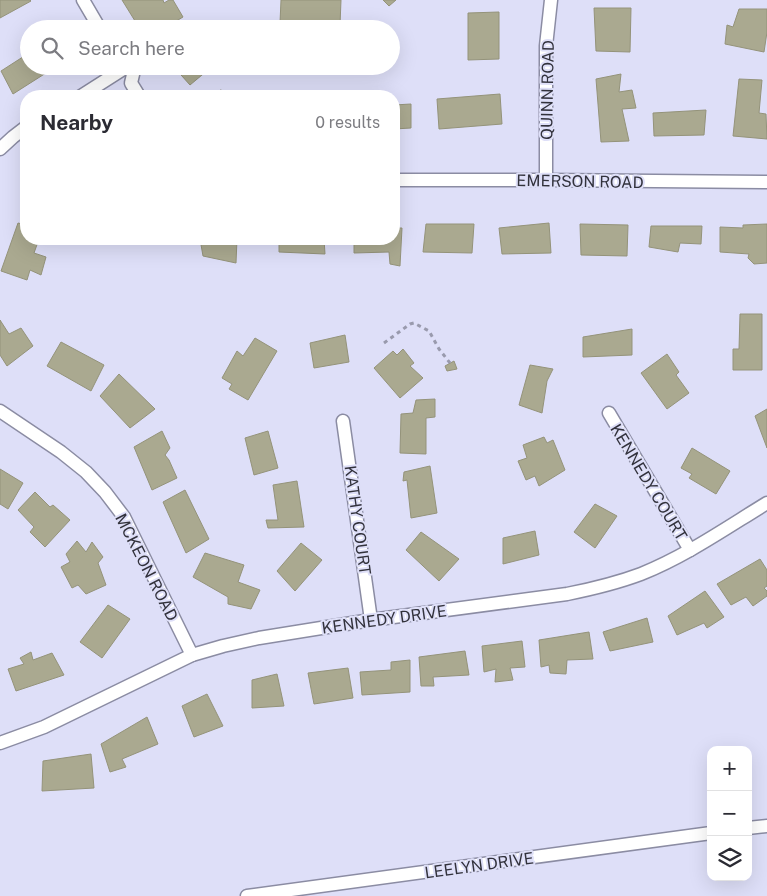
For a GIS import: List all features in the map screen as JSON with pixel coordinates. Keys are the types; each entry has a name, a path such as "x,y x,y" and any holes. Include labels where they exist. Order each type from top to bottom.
{"street":[{"path":"83,0 95,20"},
{"name":"QUINN ROAD","path":"546,180 546,46 551,0"},
{"path":"90,90 114,75"},
{"path":"133,75 131,83 135,90"},
{"path":"0,149 20,132"},
{"name":"EMERSON ROAD","path":"400,180 767,182"},
{"name":"MCKEON ROAD","path":"0,410 61,452 86,472 105,492 124,517 192,655"},
{"name":"KENNEDY COURT","path":"608,413 690,550"},
{"name":"KATHY COURT","path":"343,421 371,620"},
{"name":"KENNEDY DRIVE","path":"0,743 44,727 192,655 223,646 259,638 371,620 567,594 591,589 640,574 690,550 767,503"},
{"path":"752,828 767,826"},
{"name":"LEELYN DRIVE","path":"247,896 707,834"}],"path":[{"path":"384,343 410,324 414,324 429,331 439,349 450,363"}],"building":[{"path":"0,0 30,0 31,1 0,18"},
{"path":"122,0 163,0 164,3 173,0 183,17 178,20 134,20"},
{"path":"281,0 341,0 340,20 280,20"},
{"path":"383,0 396,0 389,6"},
{"path":"594,8 631,8 630,52 596,51"},
{"path":"739,9 767,9 767,32 764,52 725,44 727,25 733,27"},
{"path":"499,12 499,59 468,60 468,13"},
{"path":"20,59 20,75 43,75 13,94 1,71"},
{"path":"621,74 619,92 632,90 636,108 622,109 629,141 601,142 596,79"},
{"path":"181,75 202,75 190,85"},
{"path":"739,79 762,80 759,113 766,114 767,139 733,136"},
{"path":"500,94 502,124 439,129 437,99"},
{"path":"411,104 411,128 400,129 400,105"},
{"path":"706,110 704,135 654,136 653,113"},
{"path":"18,223 20,224 20,245 37,245 34,253 46,257 41,275 30,270 27,280 1,271"},
{"path":"549,223 551,253 502,254 499,228"},
{"path":"426,224 474,224 472,253 423,252"},
{"path":"580,224 628,225 627,256 581,255"},
{"path":"767,224 767,263 754,264 748,258 749,254 720,252 720,227 743,228 743,225"},
{"path":"651,226 702,226 701,244 680,243 678,252 649,247"},
{"path":"400,228 402,228 400,266 390,264 389,252 354,253 354,245 400,245"},
{"path":"201,245 237,245 236,263 203,256"},
{"path":"279,245 324,245 325,254 279,252"},
{"path":"740,314 762,314 762,370 733,370 733,349 739,349"},
{"path":"0,320 9,334 21,328 33,346 7,366 0,355"},
{"path":"632,329 632,355 583,357 583,337"},
{"path":"345,335 349,362 314,368 310,343"},
{"path":"255,338 277,351 248,400 229,389 232,384 222,378 237,351 243,356"},
{"path":"61,342 104,365 91,391 47,366"},
{"path":"403,349 414,363 410,366 423,378 400,398 374,368 393,351 397,355"},
{"path":"667,354 679,372 676,375 689,393 667,409 641,373"},
{"path":"454,361 457,369 447,371 445,366"},
{"path":"530,365 553,369 547,381 542,413 519,405"},
{"path":"119,374 155,409 130,428 100,396"},
{"path":"435,399 435,417 426,418 426,454 400,453 401,414 413,413 416,400"},
{"path":"767,409 767,448 755,416"},
{"path":"162,431 170,448 165,455 177,478 152,490 134,447"},
{"path":"268,431 278,468 254,475 245,438"},
{"path":"544,437 547,443 553,440 565,470 539,486 535,476 526,480 518,461 527,458 523,445"},
{"path":"692,448 730,471 716,494 689,478 692,474 681,468"},
{"path":"430,466 437,513 411,518 407,480 403,481 404,472"},
{"path":"0,469 23,483 8,509 0,504"},
{"path":"297,481 304,527 268,528 266,520 278,520 273,485"},
{"path":"185,490 209,539 186,553 163,502"},
{"path":"35,492 50,507 53,505 70,520 45,547 30,532 34,527 18,510"},
{"path":"595,504 617,516 595,548 574,532"},
{"path":"535,531 539,555 503,564 503,538"},
{"path":"421,532 459,559 439,581 406,550"},
{"path":"77,541 86,552 92,542 103,557 98,563 106,585 86,594 78,585 72,588 61,567 70,562 66,554"},
{"path":"301,543 322,560 295,591 277,571"},
{"path":"205,553 244,565 238,582 260,590 251,609 228,604 228,597 193,577"},
{"path":"760,559 767,570 767,586 764,588 767,591 767,596 753,606 746,597 731,605 717,584"},
{"path":"705,591 724,617 707,628 704,623 677,635 668,616"},
{"path":"108,605 130,619 102,658 80,642"},
{"path":"647,618 653,642 610,651 603,632"},
{"path":"589,632 593,659 567,660 566,674 550,673 549,665 541,667 539,640"},
{"path":"522,641 525,667 510,668 513,680 495,682 496,669 484,672 482,646"},
{"path":"465,651 469,675 433,677 434,686 421,686 419,657"},
{"path":"31,652 33,660 52,653 64,675 16,691 8,669 24,664 20,658"},
{"path":"410,660 410,692 362,695 360,672 391,670 391,662"},
{"path":"348,668 353,698 314,704 308,673"},
{"path":"277,674 284,706 252,708 252,680"},
{"path":"207,694 223,726 194,737 182,706"},
{"path":"147,717 158,744 122,759 126,767 110,772 101,744"},
{"path":"91,754 94,788 42,791 43,761"}]}
